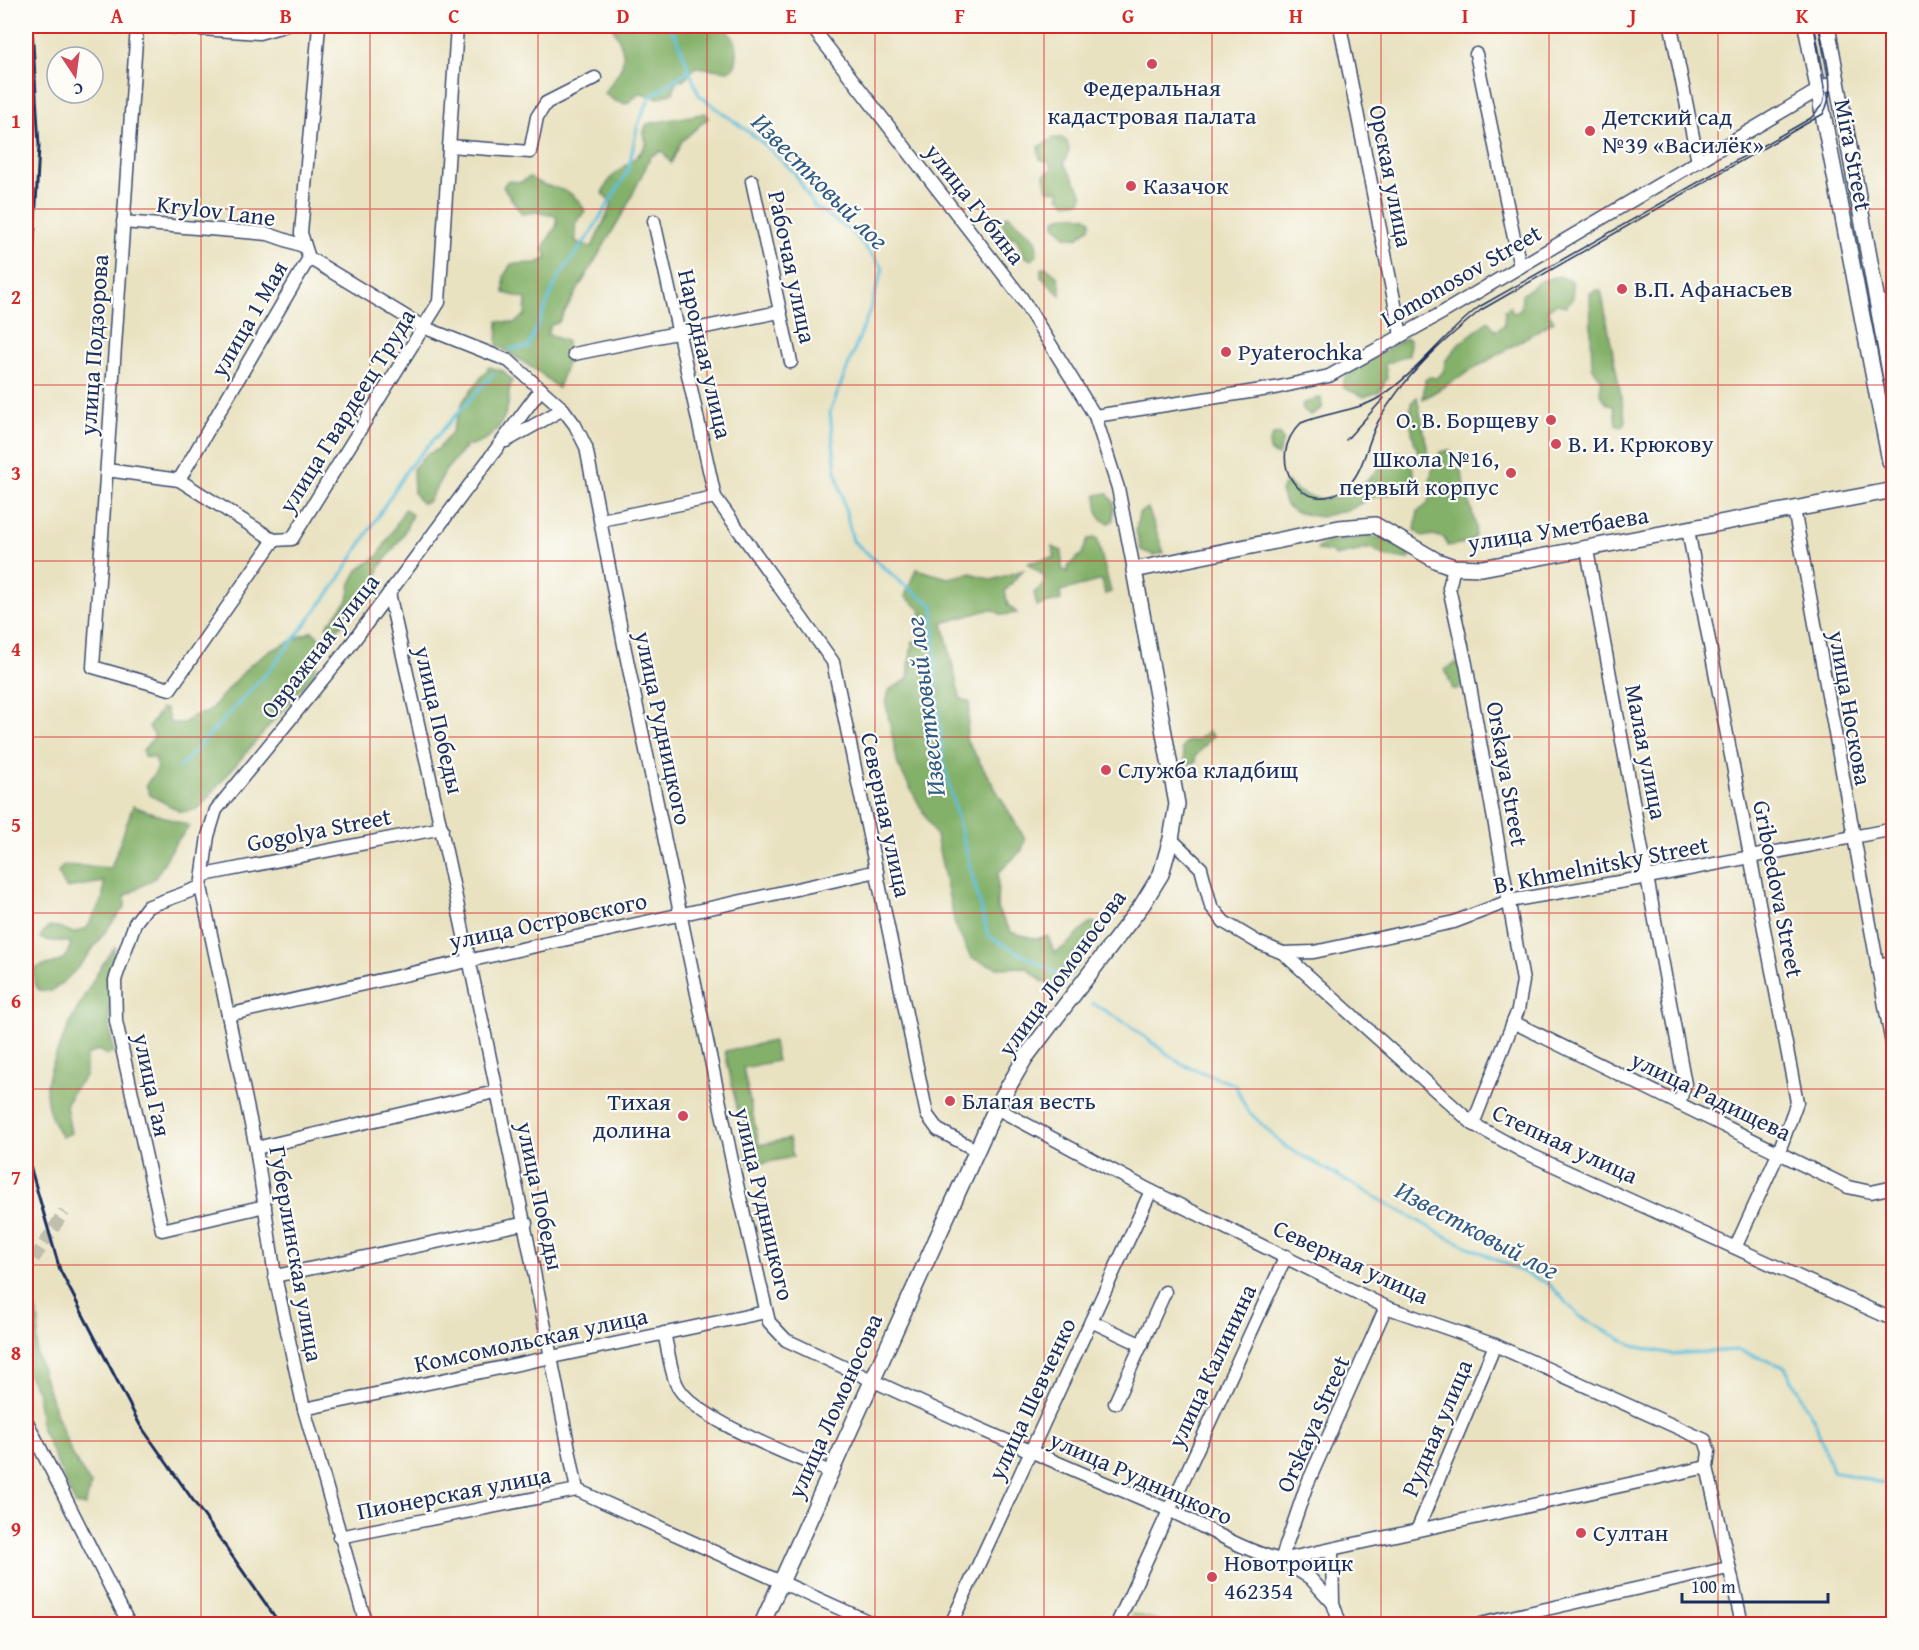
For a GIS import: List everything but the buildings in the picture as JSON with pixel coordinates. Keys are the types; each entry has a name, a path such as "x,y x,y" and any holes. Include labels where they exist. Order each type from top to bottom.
{"main road":[{"name":"Mira Street","path":"1806,26 1871,369 1893,468"},
{"name":"Mira Street","path":"1827,26 1893,394"},
{"name":"улица Уметбаева","path":"1134,570 1320,531 1366,525 1375,525 1437,561 1454,567 1482,568 1587,550 1893,490"},
{"name":"улица Ломоносова","path":"762,1624 996,1108 1025,1058 1142,905 1161,874 1171,839 1177,804 1134,570"}],"street":[{"name":"улица Подзорова","path":"93,667 137,26"},
{"path":"159,26 258,33 284,26"},
{"name":"улица 1 Мая","path":"179,480 309,258 303,246 301,233 319,26"},
{"name":"улица Гвардеец Труда","path":"93,667 170,689 274,540 292,539 439,302 457,26"},
{"name":"улица Губина","path":"811,26 1021,297 1095,416"},
{"name":"Орская улица","path":"1340,26 1401,335"},
{"path":"1671,26 1698,162"},
{"path":"1476,54 1520,267"},
{"path":"449,146 530,152 537,117 546,103 595,78"},
{"path":"1818,90 1837,79"},
{"name":"Lomonosov Street","path":"1095,416 1314,381 1350,366 1818,90"},
{"name":"Рабочая улица","path":"752,181 791,362"},
{"name":"Народная улица","path":"654,221 716,497"},
{"name":"Krylov Lane","path":"123,222 268,234 303,246"},
{"name":"улица Рудницкого","path":"309,258 423,327 509,361 563,409 575,425 586,447 681,915 766,1312 769,1322 786,1340 1030,1452 1169,1510 1255,1553 1281,1560 1332,1551 1418,1528 1707,1467"},
{"path":"1851,266 1869,263"},
{"path":"574,354 779,312"},
{"path":"1871,369 1888,365"},
{"name":"Овражная улица","path":"202,881 207,836 216,810 346,651 541,389"},
{"name":"Овражная улица","path":"502,443 563,409"},
{"name":"улица Ломоносова","path":"1095,416 1118,489 1134,570"},
{"path":"107,470 179,480 274,540"},
{"path":"601,520 716,497"},
{"name":"Северная улица","path":"716,497 833,662 927,1115 938,1130 976,1150"},
{"name":"улица Носкова","path":"1794,509 1893,1055"},
{"name":"Griboedova Street","path":"1688,530 1797,1102 1778,1154 1736,1246"},
{"name":"Малая улица","path":"1587,550 1685,1084 1679,1104"},
{"name":"Orskaya Street","path":"1454,567 1449,588 1464,653 1523,981 1513,1022 1473,1124"},
{"name":"улица Победы","path":"389,593 442,828 495,1092 526,1223 577,1490"},
{"name":"Gogolya Street","path":"202,881 442,828"},
{"name":"B. Khmelnitsky Street","path":"1283,953 1314,952 1454,922 1509,901 1648,877 1893,829"},
{"name":"Степная улица","path":"1171,839 1202,868 1211,906 1224,922 1259,943 1283,953 1473,1124 1522,1151 1736,1246 1893,1320"},
{"name":"улица Островского","path":"228,1015 469,958 681,915 877,871"},
{"name":"Губерлинская улица","path":"202,881 256,1148 275,1276 304,1409 339,1537 366,1624"},
{"name":"улица Гая","path":"202,881 147,907 135,923 115,980 116,1021 162,1230 265,1206"},
{"path":"1877,965 1893,962"},
{"name":"улица Радищева","path":"1513,1022 1848,1187 1870,1192 1893,1187"},
{"path":"256,1148 495,1092"},
{"name":"Северная улица","path":"996,1108 1151,1191 1386,1307 1495,1345 1705,1440 1709,1452 1707,1467"},
{"name":"улица Шевченко","path":"951,1624 1151,1191"},
{"path":"275,1276 526,1223"},
{"name":"улица Калинина","path":"1117,1624 1286,1256"},
{"path":"1115,1403 1165,1292"},
{"name":"Orskaya Street","path":"1281,1560 1306,1487 1386,1307"},
{"name":"Комсомольская улица","path":"304,1409 766,1312"},
{"path":"1091,1321 1142,1345"},
{"path":"664,1333 676,1383 687,1401 718,1421 830,1472"},
{"name":"Рудная улица","path":"1418,1528 1495,1345"},
{"path":"26,1420 129,1624"},
{"path":"1707,1467 1742,1624"},
{"path":"577,1490 874,1624"},
{"name":"Пионерская улица","path":"339,1537 577,1490"},
{"path":"1332,1551 1333,1603 1340,1624"},
{"path":"1281,1560 1310,1578 1333,1603"},
{"path":"1480,1624 1728,1568"}],"green space":[{"path":"612,26 721,26 736,43 735,66 728,71 696,67 684,79 676,82 673,93 658,98 641,93 626,104 615,101 604,93 617,75 623,61 621,46"},
{"path":"706,113 708,118 682,141 671,163 662,151 651,156 626,208 558,323 551,325 547,334 566,341 570,355 558,388 539,372 497,345 498,321 514,323 525,315 526,299 504,293 504,276 511,264 537,263 547,258 543,247 557,225 556,216 536,212 522,214 503,187 507,181 521,182 530,177 546,186 566,191 572,195 585,211 575,224 576,242 592,247 612,204 603,193 612,177 645,147 647,143 643,134 647,124"},
{"path":"1054,138 1062,138 1067,142 1069,151 1064,163 1083,195 1081,201 1067,203 1059,197 1060,191 1047,190 1044,175 1052,169 1050,163 1040,159 1038,147"},
{"path":"1842,173 1847,174 1862,250 1858,253 1856,252"},
{"path":"1008,215 1036,239 1037,255 1032,260 1025,257 1016,238 1009,237 1001,220"},
{"path":"1067,215 1085,216 1091,220 1090,227 1077,238 1065,236 1055,224 1055,219"},
{"path":"1045,267 1058,278 1060,295 1041,277 1041,269"},
{"path":"1559,276 1572,281 1573,298 1566,306 1556,304 1547,310 1554,321 1423,399 1425,380 1430,377 1437,378 1443,372 1446,360 1459,344 1488,321 1496,331 1504,325 1505,310 1510,307 1514,313 1521,309 1522,295 1540,281"},
{"path":"1601,290 1626,423 1622,427 1616,424 1614,407 1606,403 1600,392 1602,380 1592,367 1590,293"},
{"path":"1406,338 1410,340 1409,355 1385,364 1387,378 1379,392 1364,397 1344,388 1343,382 1347,374"},
{"path":"489,367 503,371 512,381 508,405 501,424 481,442 466,446 446,470 428,502 421,503 414,493 413,469 426,455 438,449 452,432 463,401"},
{"path":"1417,397 1429,457 1423,458 1416,447 1411,425 1411,403"},
{"path":"1321,398 1322,408 1311,415 1303,410 1302,404"},
{"path":"1279,434 1283,440 1278,456 1271,453 1269,444 1273,435"},
{"path":"1450,450 1453,465 1461,471 1476,527 1475,536 1470,542 1448,546 1444,538 1433,535 1423,537 1415,530 1418,511 1429,500 1431,476 1440,452"},
{"path":"1396,451 1407,455 1409,459 1414,476 1413,490 1369,498 1351,509 1320,517 1295,512 1286,505 1281,491 1287,482 1298,491 1310,496 1322,499 1334,498 1346,494 1368,480 1387,457"},
{"path":"1107,493 1114,503 1113,520 1109,523 1102,520 1098,514 1096,495"},
{"path":"1148,508 1164,553 1154,555 1141,550 1136,531 1139,513"},
{"path":"405,509 412,515 402,537 379,568 377,580 334,634 326,627 348,600 351,583 358,570 378,556"},
{"path":"1364,536 1377,537 1399,544 1408,553 1410,559 1387,557 1372,548 1335,556 1331,552 1317,550 1326,542"},
{"path":"1097,538 1111,592 1105,594 1102,580 1060,591 1061,600 1037,606 1034,593 1044,584 1044,576 1027,563 1055,557 1052,547 1062,551 1062,569 1067,572 1069,565 1082,554 1088,539"},
{"path":"916,569 948,578 971,573 992,580 1023,570 1005,591 1008,605 1017,613 1003,615 991,609 943,623 960,698 970,703 966,739 1025,839 1022,850 998,873 997,909 1011,932 1036,939 1048,936 1054,953 1065,947 1092,922 1102,926 1072,974 1059,988 1042,981 1026,967 998,968 971,958 955,925 936,836 898,765 886,704 889,690 908,679 912,642 925,636 920,609 905,596"},
{"path":"312,631 323,642 314,673 198,809 181,812 150,795 146,785 155,773 157,763 155,758 144,757 143,750 155,736 149,727 161,709 166,709 170,723 184,723 195,715 207,713 249,666 270,651"},
{"path":"1456,663 1461,669 1462,676 1459,690 1453,689 1445,669"},
{"path":"1208,731 1213,736 1195,757 1196,762 1186,765 1182,749 1186,742 1197,740"},
{"path":"133,806 190,826 176,842 155,878 125,896 125,907 73,973 51,991 39,990 34,983 33,970 61,961 71,943 40,938 43,933 50,927 63,928 73,933 87,928 103,898 104,882 66,888 58,872 64,865 111,868"},
{"path":"115,947 109,1026 114,1053 107,1055 98,1050 86,1056 86,1075 73,1090 66,1106 71,1133 62,1137 53,1122 48,1106 46,1094 48,1080 62,1041 84,996"},
{"path":"773,1041 777,1061 743,1068 759,1145 789,1139 793,1157 749,1166 725,1051"},
{"path":"26,1300 33,1304 39,1320 36,1352 55,1410 72,1455 91,1485 85,1506 75,1504 41,1427 37,1390 26,1372"},
{"path":"1133,1614 1172,1624 1128,1624"}],"waterway":[{"name":"Известковый лог","path":"668,26 676,36 699,95 758,139 794,172 814,206 853,233 883,268 870,310 830,412 836,471 853,541 903,584 933,605 936,691 944,766 988,936 1056,973"},
{"path":"510,349 528,347 559,276 588,237 628,171 638,124 650,97 689,70"},
{"path":"179,768 273,666 334,587 408,468 494,373"},
{"name":"Известковый лог","path":"1092,1003 1126,1023 1181,1064 1235,1085 1247,1110 1283,1145 1445,1236 1549,1284 1579,1316 1633,1346 1672,1354 1738,1350 1785,1367 1816,1424 1832,1471 1894,1486"}],"tunnel":[{"path":"34,1259 64,1212"}],"tram line":[{"path":"1814,26 1825,94 1823,104 1811,118 1479,307 1406,377 1380,397 1361,406 1301,423 1290,438 1286,453 1287,468 1292,481 1302,491 1314,497 1329,496 1344,489 1356,475 1379,420 1400,389 1438,347 1481,310 1823,114 1830,82 1819,26"},
{"path":"1346,440 1384,398"}],"railway":[{"path":"26,398 39,146 32,26"},
{"path":"26,1152 60,1270 140,1425 280,1624"}],"place":[{"name":"Федеральная кадастровая палата","path":"1152,64"},
{"name":"Детский сад №39 «Василёк»","path":"1590,131"},
{"name":"Казачок","path":"1131,186"},
{"name":"В.П. Афанасьев","path":"1622,289"},
{"name":"Pyaterochka","path":"1226,352"},
{"name":"О. В. Борщеву","path":"1551,420"},
{"name":"В. И. Крюкову","path":"1556,444"},
{"name":"Школа №16, первый корпус","path":"1511,473"},
{"name":"Служба кладбищ","path":"1106,770"},
{"name":"Благая весть","path":"950,1101"},
{"name":"Тихая долина","path":"683,1116"},
{"name":"Султан","path":"1581,1533"},
{"name":"Новотроицк 462354","path":"1212,1577"}]}
